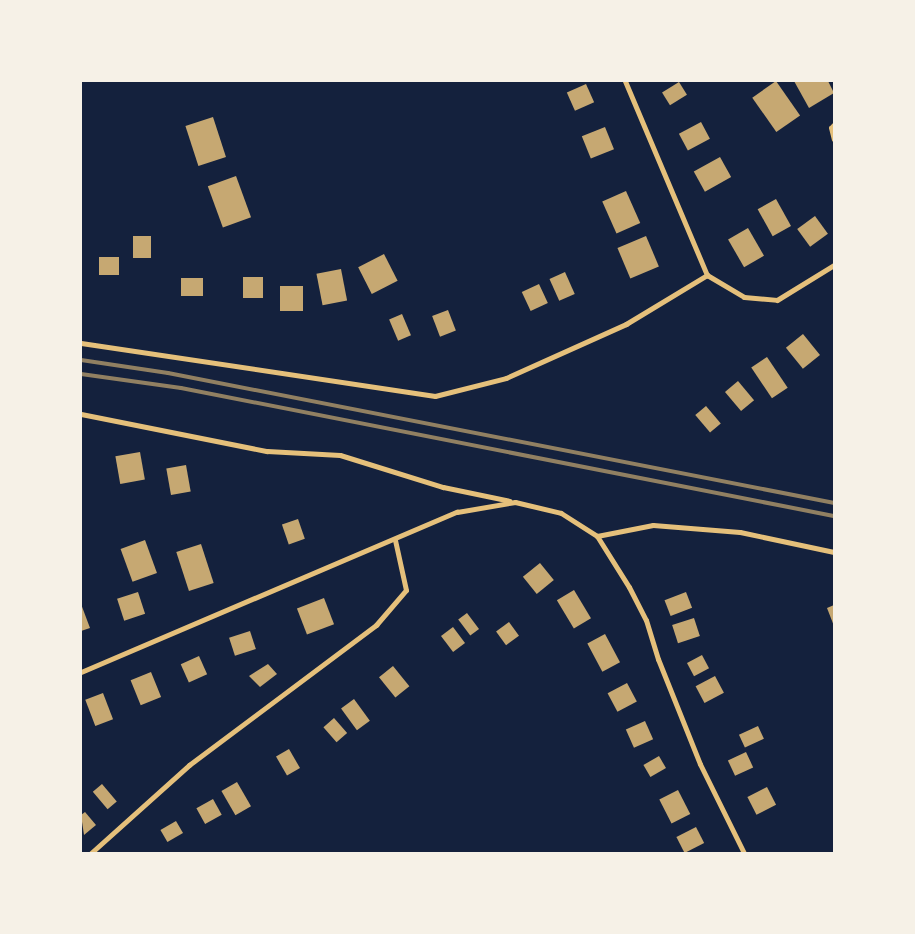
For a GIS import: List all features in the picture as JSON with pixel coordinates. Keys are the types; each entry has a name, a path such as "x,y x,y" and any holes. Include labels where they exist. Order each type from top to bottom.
{"street":[{"path":"624,81 707,275 744,297 777,300 834,265"},
{"path":"81,343 436,396 514,374 626,324 707,275"},
{"path":"81,414 267,451 340,455 443,487 561,513 597,536 646,620 658,659 700,764 744,853"},
{"path":"81,672 395,540 456,512 515,502"},
{"path":"597,536 653,525 740,532 834,552"},
{"path":"90,853 189,765 376,625 406,590 395,540"}],"lane":[{"path":"834,125 831,128 834,140"}],"building":[{"path":"776,81 800,115 776,132 752,98"},
{"path":"794,81 828,81 834,93 809,108"},
{"path":"679,82 687,95 670,105 662,93"},
{"path":"586,84 594,102 575,111 567,93"},
{"path":"213,117 226,157 198,166 185,126"},
{"path":"701,122 710,139 688,151 679,134"},
{"path":"605,127 614,149 591,159 582,136"},
{"path":"720,157 731,177 705,192 694,172"},
{"path":"236,176 251,217 223,228 208,186"},
{"path":"626,191 640,223 616,234 602,202"},
{"path":"776,199 791,226 773,236 758,209"},
{"path":"815,216 828,234 810,247 797,229"},
{"path":"748,228 764,256 744,267 728,240"},
{"path":"133,236 151,236 151,258 133,258"},
{"path":"646,236 659,266 630,278 617,248"},
{"path":"384,254 398,281 372,294 358,267"},
{"path":"99,257 119,257 119,275 99,275"},
{"path":"341,269 347,300 323,305 316,274"},
{"path":"565,272 575,294 559,301 549,279"},
{"path":"243,277 263,277 263,298 243,298"},
{"path":"181,278 203,278 203,296 181,296"},
{"path":"539,284 548,303 531,311 522,292"},
{"path":"280,286 303,286 303,311 280,311"},
{"path":"448,310 456,331 440,337 432,316"},
{"path":"402,314 411,335 398,341 389,319"},
{"path":"803,334 820,355 803,369 786,348"},
{"path":"767,357 788,388 772,398 751,368"},
{"path":"738,381 754,400 741,411 725,392"},
{"path":"706,406 721,424 710,433 695,415"},
{"path":"140,452 145,480 120,484 115,456"},
{"path":"186,465 191,492 171,495 166,468"},
{"path":"298,519 305,539 289,544 282,525"},
{"path":"145,540 157,573 133,582 121,549"},
{"path":"201,544 214,583 189,591 176,552"},
{"path":"540,563 554,580 537,594 523,577"},
{"path":"574,590 591,618 574,629 557,600"},
{"path":"138,592 145,614 124,621 117,599"},
{"path":"686,592 692,608 671,616 665,600"},
{"path":"324,598 334,624 307,635 297,608"},
{"path":"81,604 90,628 81,631"},
{"path":"834,605 834,626 827,608"},
{"path":"467,613 479,629 470,636 458,620"},
{"path":"694,618 700,636 678,643 672,625"},
{"path":"509,622 519,636 506,645 496,631"},
{"path":"453,627 465,643 453,652 441,636"},
{"path":"250,631 256,649 235,656 229,638"},
{"path":"605,634 620,662 602,672 587,643"},
{"path":"702,655 709,668 694,676 687,663"},
{"path":"199,656 207,674 189,682 181,664"},
{"path":"268,664 277,674 260,687 249,676"},
{"path":"393,666 409,686 395,698 379,677"},
{"path":"151,672 161,697 141,705 131,680"},
{"path":"715,676 724,693 704,703 696,686"},
{"path":"627,683 637,702 617,712 608,693"},
{"path":"103,693 113,719 95,726 85,700"},
{"path":"354,699 370,721 357,730 341,708"},
{"path":"334,718 347,733 337,742 323,727"},
{"path":"645,721 653,739 634,748 626,730"},
{"path":"758,726 764,739 745,748 739,735"},
{"path":"289,749 300,768 287,776 276,756"},
{"path":"746,752 753,767 735,776 728,760"},
{"path":"659,756 666,768 650,777 643,765"},
{"path":"237,782 251,806 235,815 221,791"},
{"path":"102,784 117,802 108,809 93,792"},
{"path":"767,787 776,805 756,815 747,797"},
{"path":"678,790 690,814 672,824 659,800"},
{"path":"213,799 222,815 205,824 196,808"},
{"path":"85,812 96,825 84,835 81,815"},
{"path":"176,821 183,833 167,842 160,830"},
{"path":"696,827 704,843 685,853 676,837"}],"railway":[{"path":"81,360 168,373 834,503"},
{"path":"81,374 181,388 834,516"}]}
